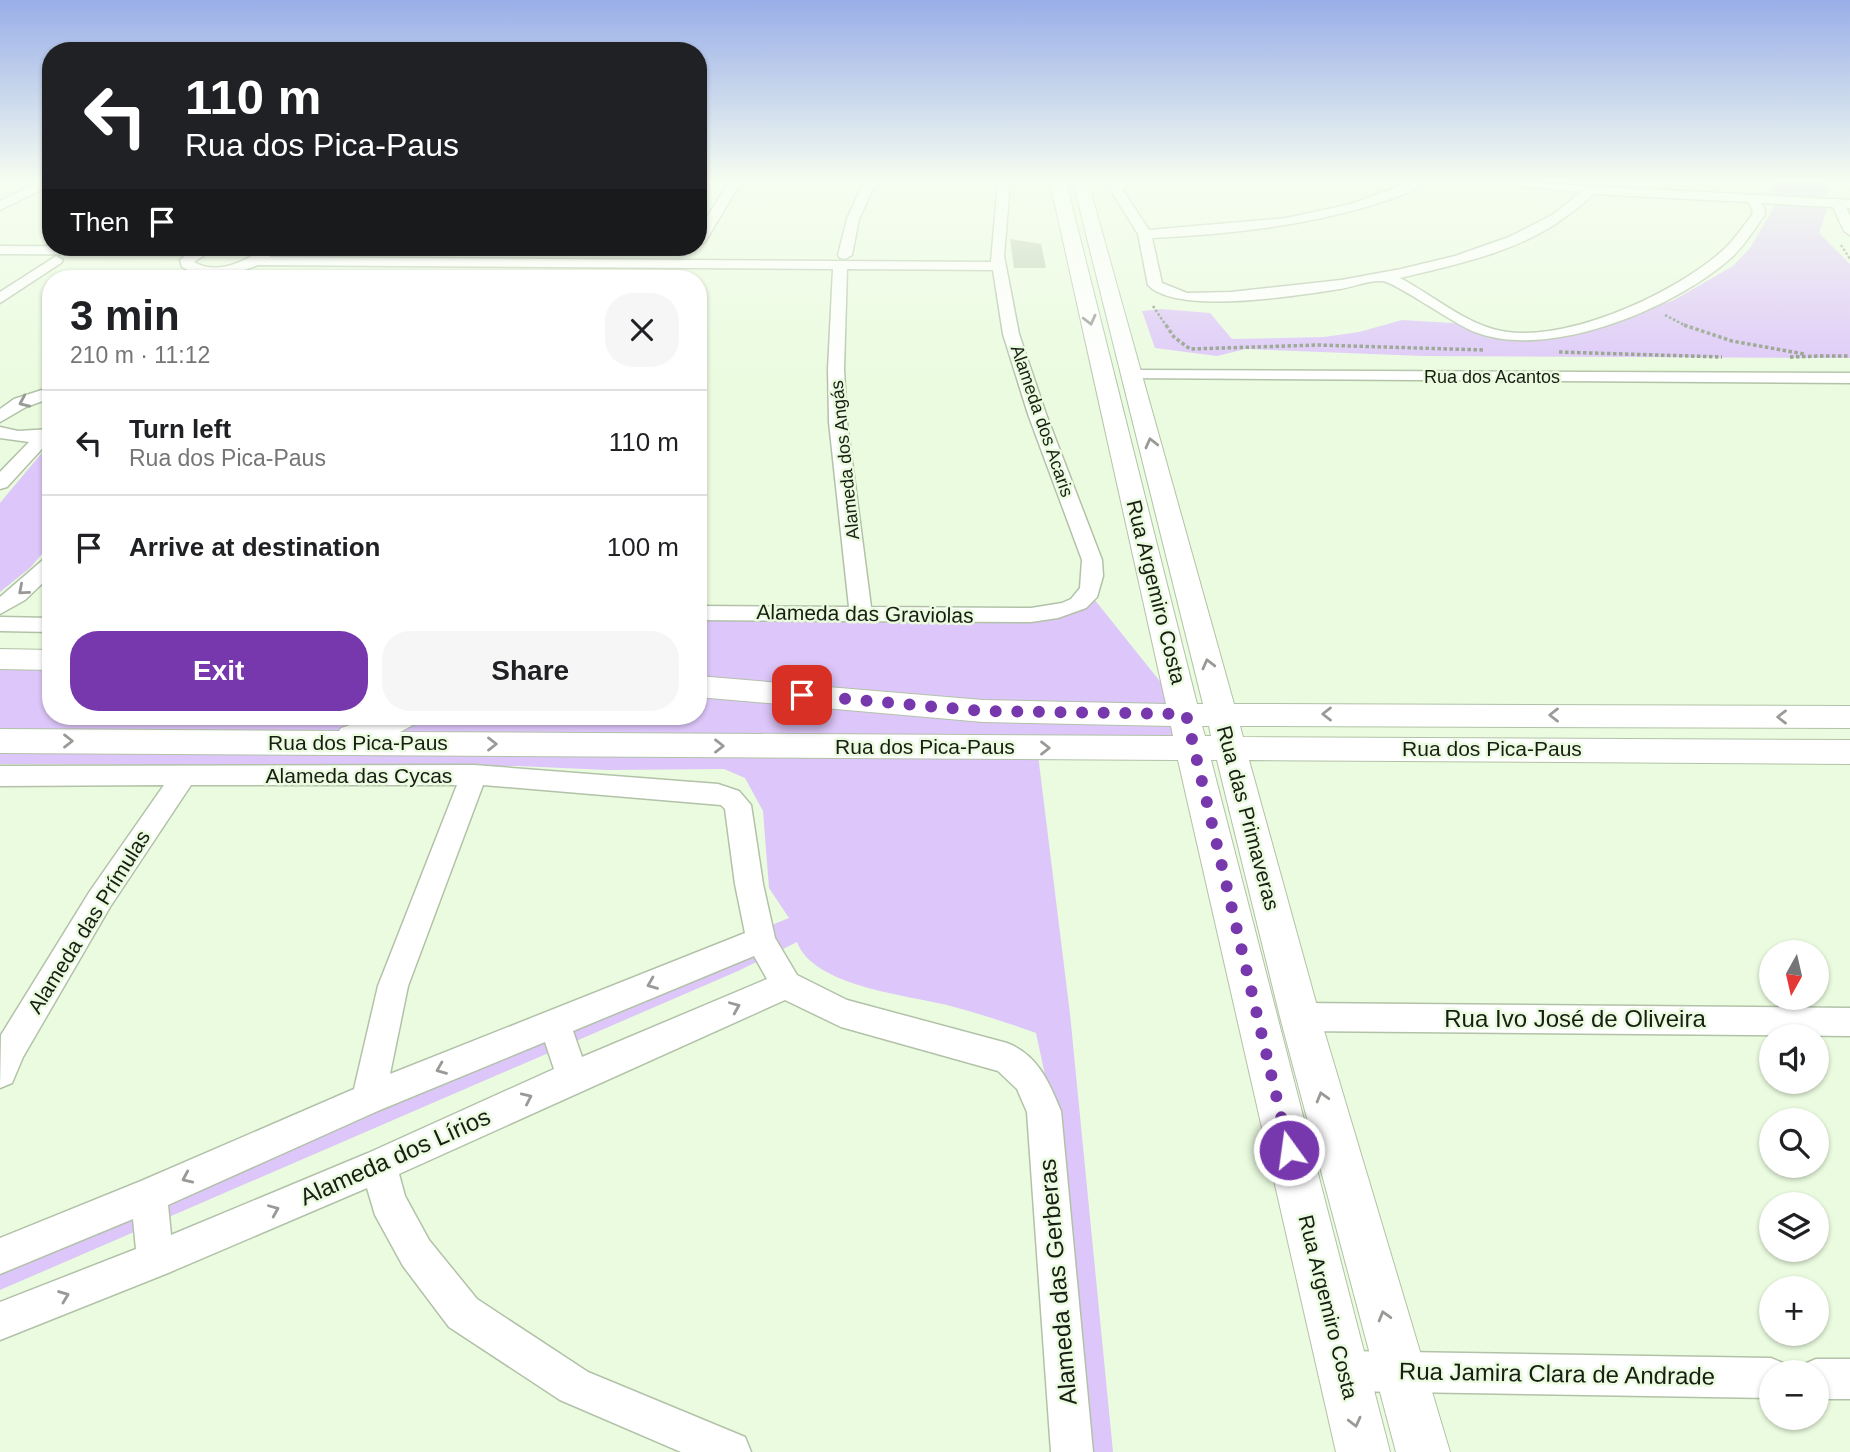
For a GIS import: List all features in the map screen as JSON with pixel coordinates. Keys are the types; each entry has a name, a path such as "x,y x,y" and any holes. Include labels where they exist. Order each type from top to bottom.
{"street":[{"name":"Alameda dos Angás","path":"845,250 836,369 838,422 861,613"},
{"name":"Alameda dos Acaris","path":"998,250 997,261 1012,334 1037,414 1092,561 1094,580 1090,594 1078,605 1056,612 1031,615"},
{"name":"Rua Argemiro Costa","path":"1084,250 1232,918 1363,1452"},
{"name":"Rua das Primaveras","path":"1090,250 1135,382 1300,1017 1423,1452"},
{"path":"1148,250 1153,279 1161,290 1187,297 1300,289 1386,276 1487,250"},
{"path":"1386,276 1469,324 1512,338 1548,335 1602,321 1676,290 1730,250"},
{"path":"150,256 197,261"},
{"path":"225,270 257,256"},
{"path":"369,270 382,256"},
{"path":"421,256 512,256"},
{"path":"558,256 689,261 997,261"},
{"path":"0,260 197,261"},
{"path":"0,299 56,260"},
{"name":"Rua dos Acantos","path":"1135,382 1850,378"},
{"name":"Rua dos Acantos","path":"1135,382 1850,390"},
{"path":"0,450 3,423 20,403 42,396"},
{"path":"3,423 42,433"},
{"path":"1,481 42,440"},
{"path":"0,607 42,576"},
{"name":"Alameda das Graviolas","path":"707,613 1031,615"},
{"path":"0,624 42,625"},
{"path":"0,659 42,660"},
{"name":"Rua dos Pica-Paus","path":"707,687 983,711 1850,717"},
{"path":"331,743 386,725"},
{"name":"Rua dos Pica-Paus","path":"0,741 1850,752"},
{"path":"368,1099 393,986 474,775"},
{"name":"Alameda das Cycas","path":"0,776 474,775 718,794 730,798 738,805 749,884 761,940"},
{"name":"Alameda das Prímulas","path":"0,1072 12,1046 100,899 184,776"},
{"path":"0,1255 149,1195 368,1099 761,940 786,985"},
{"name":"Alameda dos Lírios","path":"0,1321 155,1260 380,1165 573,1077 786,985"},
{"name":"Alameda das Gerberas","path":"786,985 841,1013 1007,1058 1029,1078 1044,1111 1072,1452"},
{"name":"Rua Ivo José de Oliveira","path":"1300,1017 1850,1021"},
{"path":"555,1023 573,1077"},
{"path":"380,1165 388,1202 416,1253 463,1313 573,1386 730,1452"},
{"path":"149,1195 155,1260"},
{"name":"Rua Jamira Clara de Andrade","path":"1343,1371 1759,1378"},
{"path":"1829,1379 1850,1379"}],"path":[{"path":"1150,303 1161,314 1174,337 1190,349 1318,345 1493,350"},
{"path":"1660,312 1706,333 1782,351 1822,356"},
{"path":"1558,352 1726,357"},
{"path":"1788,357 1850,356"}],"shaded area":[{"path":"1748,250 1836,250 1850,264 1850,358 1423,356 1246,349 1217,356 1155,348 1142,311 1161,309 1210,313 1232,339 1324,337 1359,332 1402,320 1469,324 1512,338 1603,325 1674,300 1733,266"},
{"path":"42,453 42,554 31,567 0,592 0,503"},
{"path":"1090,594 1186,714 1194,749 331,743 386,725 707,725 707,613 1031,615"},
{"path":"0,669 42,669 42,725 355,725 338,733 0,730"},
{"path":"0,745 1038,755 1070,1014 1113,1452 1085,1452 1058,1135 1036,1033 958,1008 841,979 821,969 806,957 797,942 738,971 0,1290 0,1241 789,918 769,888 763,811 745,778 724,769 0,764"}],"building":[{"path":"1011,250 1042,250 1046,268 1014,268"}],"route":[{"path":"802,695 983,711 1186,714 1232,918 1289,1150"}]}
